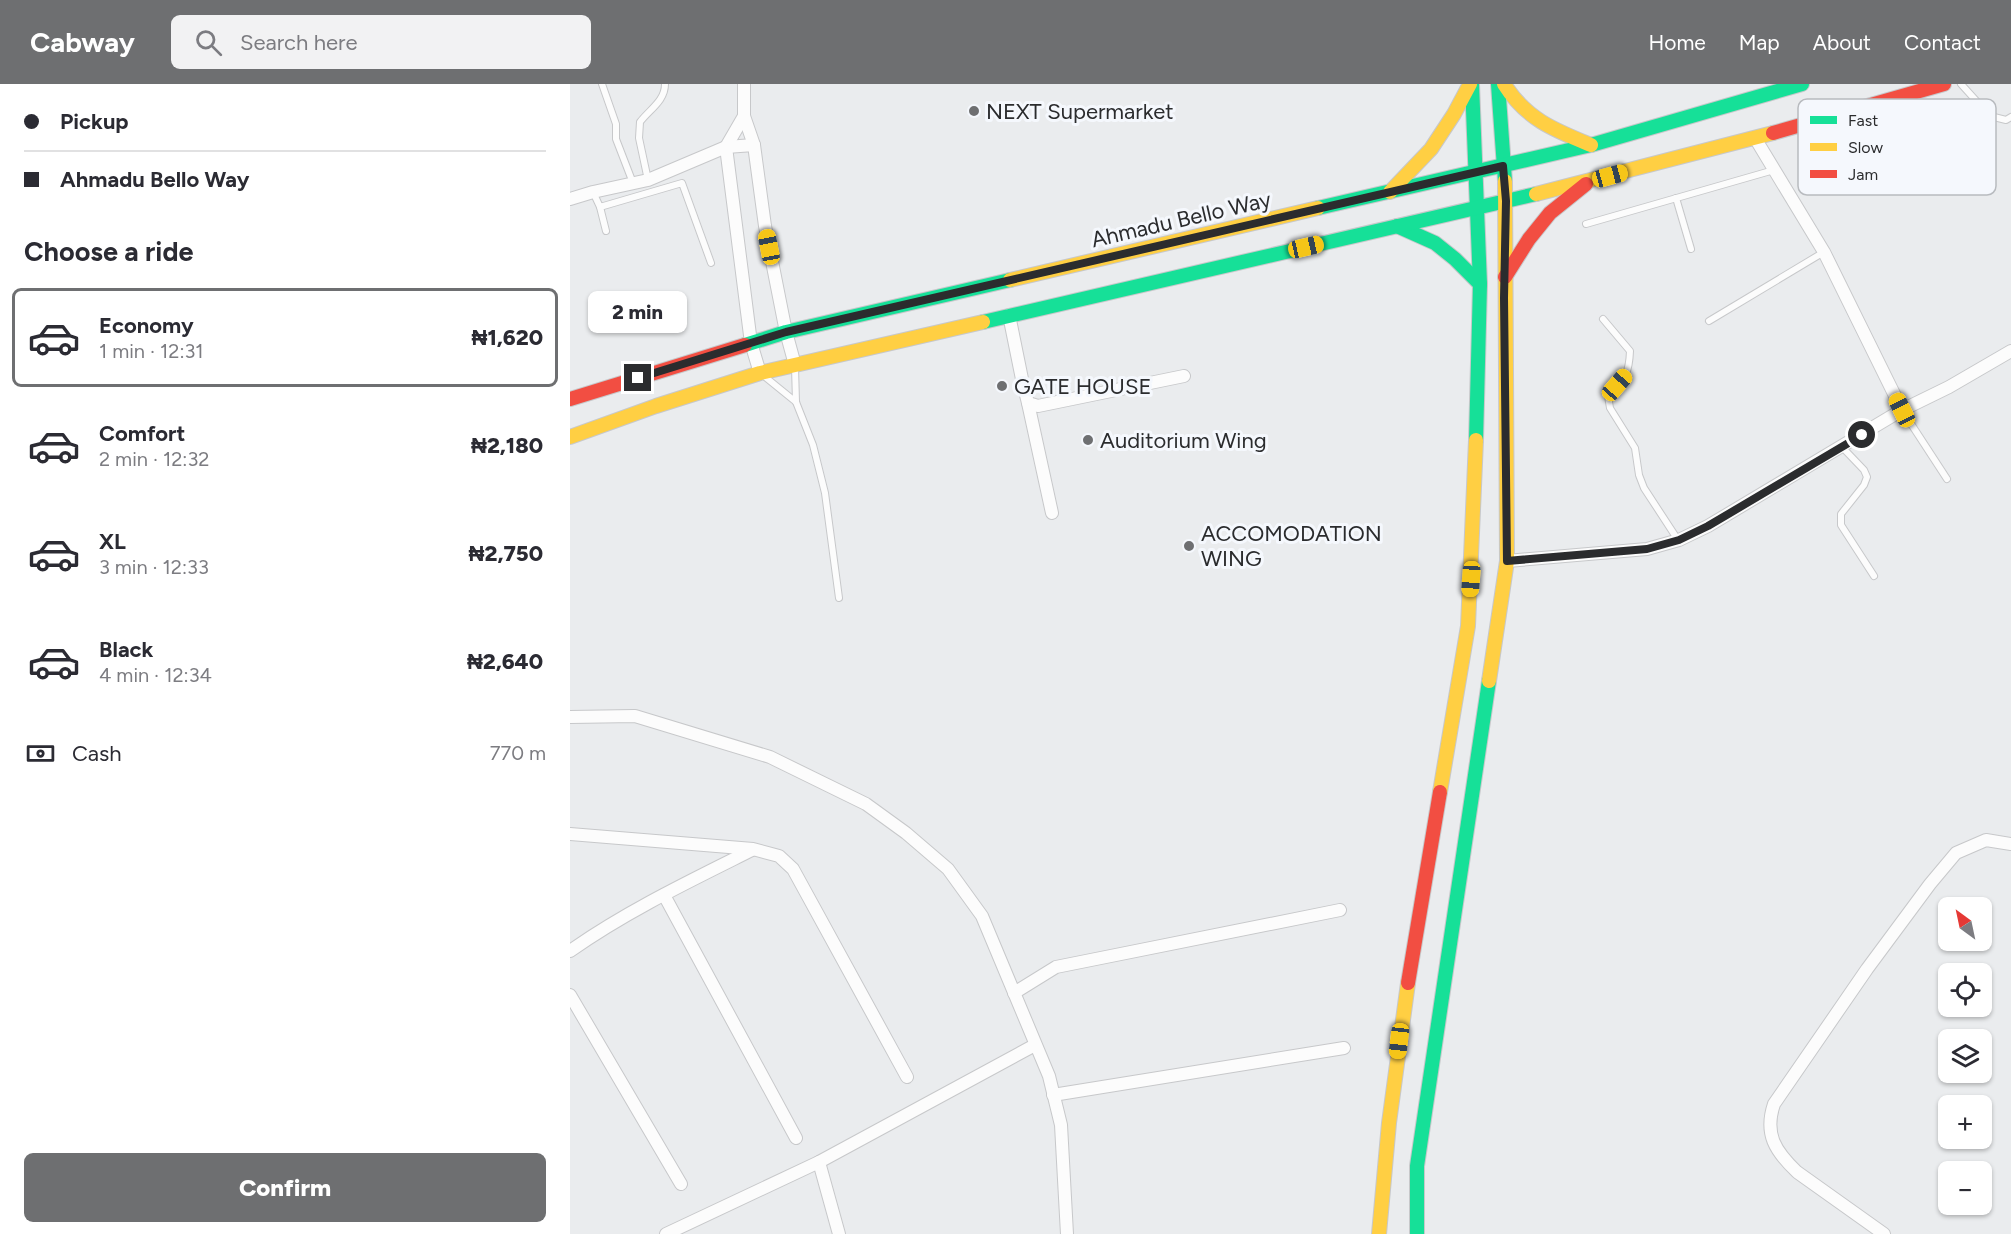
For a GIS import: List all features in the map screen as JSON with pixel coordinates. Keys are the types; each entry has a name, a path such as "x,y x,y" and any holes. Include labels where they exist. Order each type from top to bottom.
{"main road":[{"path":"1379,1234 1402,1020 1468,626 1480,284 1471,84"},
{"path":"1390,192 1431,149 1471,84"},
{"path":"1417,1234 1417,1166 1507,561 1504,298 1506,201 1498,84"},
{"path":"1504,84 1512,99 1527,114 1591,146"},
{"name":"Ahmadu Bello Way","path":"570,399 786,332 1591,146 1802,84"},
{"path":"1892,99 1944,84"},
{"path":"570,437 656,406 760,373 1589,182 1798,126"},
{"path":"1506,277 1529,239 1550,213 1589,182"},
{"path":"1397,226 1435,243 1480,284"}],"street":[{"path":"744,84 744,116 754,145 765,226 786,332 795,365"},
{"path":"744,116 726,147 751,343 760,373"},
{"path":"1755,138 1824,252 1902,410"},
{"path":"570,200 593,192 648,180 726,147 754,145"},
{"path":"1009,315 1052,513"},
{"path":"1507,561 1647,549 1679,540 1708,526 1902,410 1949,387 2011,351"},
{"path":"1028,403 1038,406 1184,376"},
{"path":"570,717 635,716 770,757 866,804 906,833 948,869 982,916 1049,1076 1061,1125 1067,1234"},
{"path":"570,834 753,849 779,856 793,869 907,1077"},
{"path":"1884,1234 1787,1163 1772,1138 1771,1113 1779,1094 1867,969 1956,853 1986,840 2011,844"},
{"path":"570,951 596,933 664,895 753,849"},
{"path":"664,895 796,1138"},
{"path":"1014,993 1056,967 1340,910"},
{"path":"570,995 681,1185"},
{"path":"666,1234 819,1162 1035,1045"},
{"path":"1053,1095 1344,1048"},
{"path":"819,1162 839,1234"}],"lane":[{"path":"602,84 616,124 616,139 633,184"},
{"path":"648,180 639,138 640,122 661,99 664,84"},
{"path":"1961,84 1975,99"},
{"path":"1996,118 2006,120 2011,117"},
{"path":"1586,224 1774,170"},
{"path":"600,207 682,183 711,263"},
{"path":"593,192 600,207 606,231"},
{"path":"1676,198 1690,249"},
{"path":"1708,321 1824,252"},
{"path":"1603,319 1630,351 1629,368 1626,375 1608,396 1610,408 1635,448 1639,476 1644,488 1679,540"},
{"path":"795,365 796,402 813,445 825,493 839,598"},
{"path":"760,373 796,402"},
{"path":"1902,410 1947,479"},
{"path":"1842,447 1864,470 1867,477 1864,485 1841,514 1839,520 1874,576"}],"traffic: fast":[{"path":"1472,84 1480,284 1476,440"},
{"path":"1498,84 1505,181"},
{"path":"1318,208 1591,145 1802,84"},
{"path":"983,322 1536,194"},
{"path":"1397,226 1435,243 1480,284"},
{"path":"745,345 786,332 1010,280"},
{"path":"1417,1234 1417,1166 1489,681"}],"traffic: slow":[{"path":"1390,192 1431,149 1470,84"},
{"path":"1504,84 1531,115 1591,145"},
{"path":"1536,194 1773,133"},
{"path":"1489,681 1507,561 1505,181"},
{"path":"1010,280 1318,208"},
{"path":"570,437 656,406 760,373 983,322"},
{"path":"1440,792 1468,626 1476,440"},
{"path":"1379,1234 1389,1123 1408,983"}],"traffic: jam":[{"path":"1892,99 1944,84"},
{"path":"1773,133 1798,126"},
{"path":"1505,277 1529,239 1550,213 1586,184"},
{"path":"570,399 745,345"},
{"path":"1408,983 1440,792"}],"place":[{"name":"NEXT Supermarket","path":"974,111"},
{"name":"GATE HOUSE","path":"1002,386"},
{"name":"Auditorium Wing","path":"1088,440"},
{"name":"ACCOMODATION WING","path":"1189,546"}],"route":[{"path":"638,378 786,332 1503,166 1506,201 1504,298 1507,561 1647,549 1679,540 1708,526 1862,435"}]}
